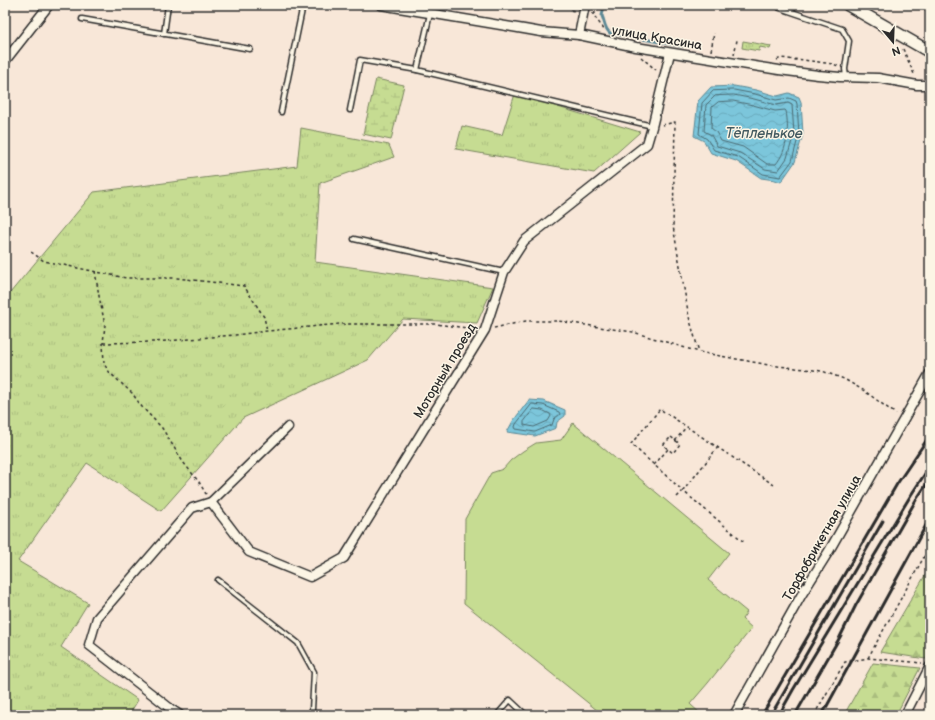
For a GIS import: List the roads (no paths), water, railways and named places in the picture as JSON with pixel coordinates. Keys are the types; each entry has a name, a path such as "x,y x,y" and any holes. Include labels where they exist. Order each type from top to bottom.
{"main road":[{"path":"848,5 930,52"}],"street":[{"path":"5,61 50,5"},
{"name":"улица Красина","path":"383,5 536,31 579,35 670,53 779,70 818,75 878,78 917,85 930,84"},
{"path":"579,35 584,9"},
{"name":"Моторный проезд","path":"211,502 249,552 310,577 344,558 485,330 504,272 524,241 647,144 650,126 670,53"},
{"name":"Торфобрикетная улица","path":"734,715 930,373"},
{"path":"180,715 89,645 97,618 192,508 211,502 288,427"},
{"path":"905,715 926,665"}],"lane":[{"path":"164,34 168,5"},
{"path":"281,112 303,5"},
{"path":"780,8 842,29 849,41 845,69 846,77"},
{"path":"417,70 430,14"},
{"path":"82,19 250,49"},
{"path":"350,110 360,60 417,70 650,126"},
{"path":"354,238 504,272"},
{"path":"218,580 298,643 314,672 311,715"},
{"path":"497,715 510,700 526,715"}],"water":[{"name":"Тёпленькое","path":"734,86 777,96 789,93 799,97 801,102 803,134 795,162 781,182 761,178 736,161 711,153 704,141 694,136 698,101 711,87"},
{"path":"529,400 544,401 565,410 565,416 557,422 556,428 535,436 507,432 513,421"}],"waterway":[{"path":"604,5 602,16 610,33 682,46"}],"railway":[{"path":"762,715 897,484 930,435"},
{"path":"779,715 911,495 930,466"},
{"path":"795,715 916,500 930,479"},
{"path":"822,715 930,518"},
{"path":"771,715 883,521"}]}
